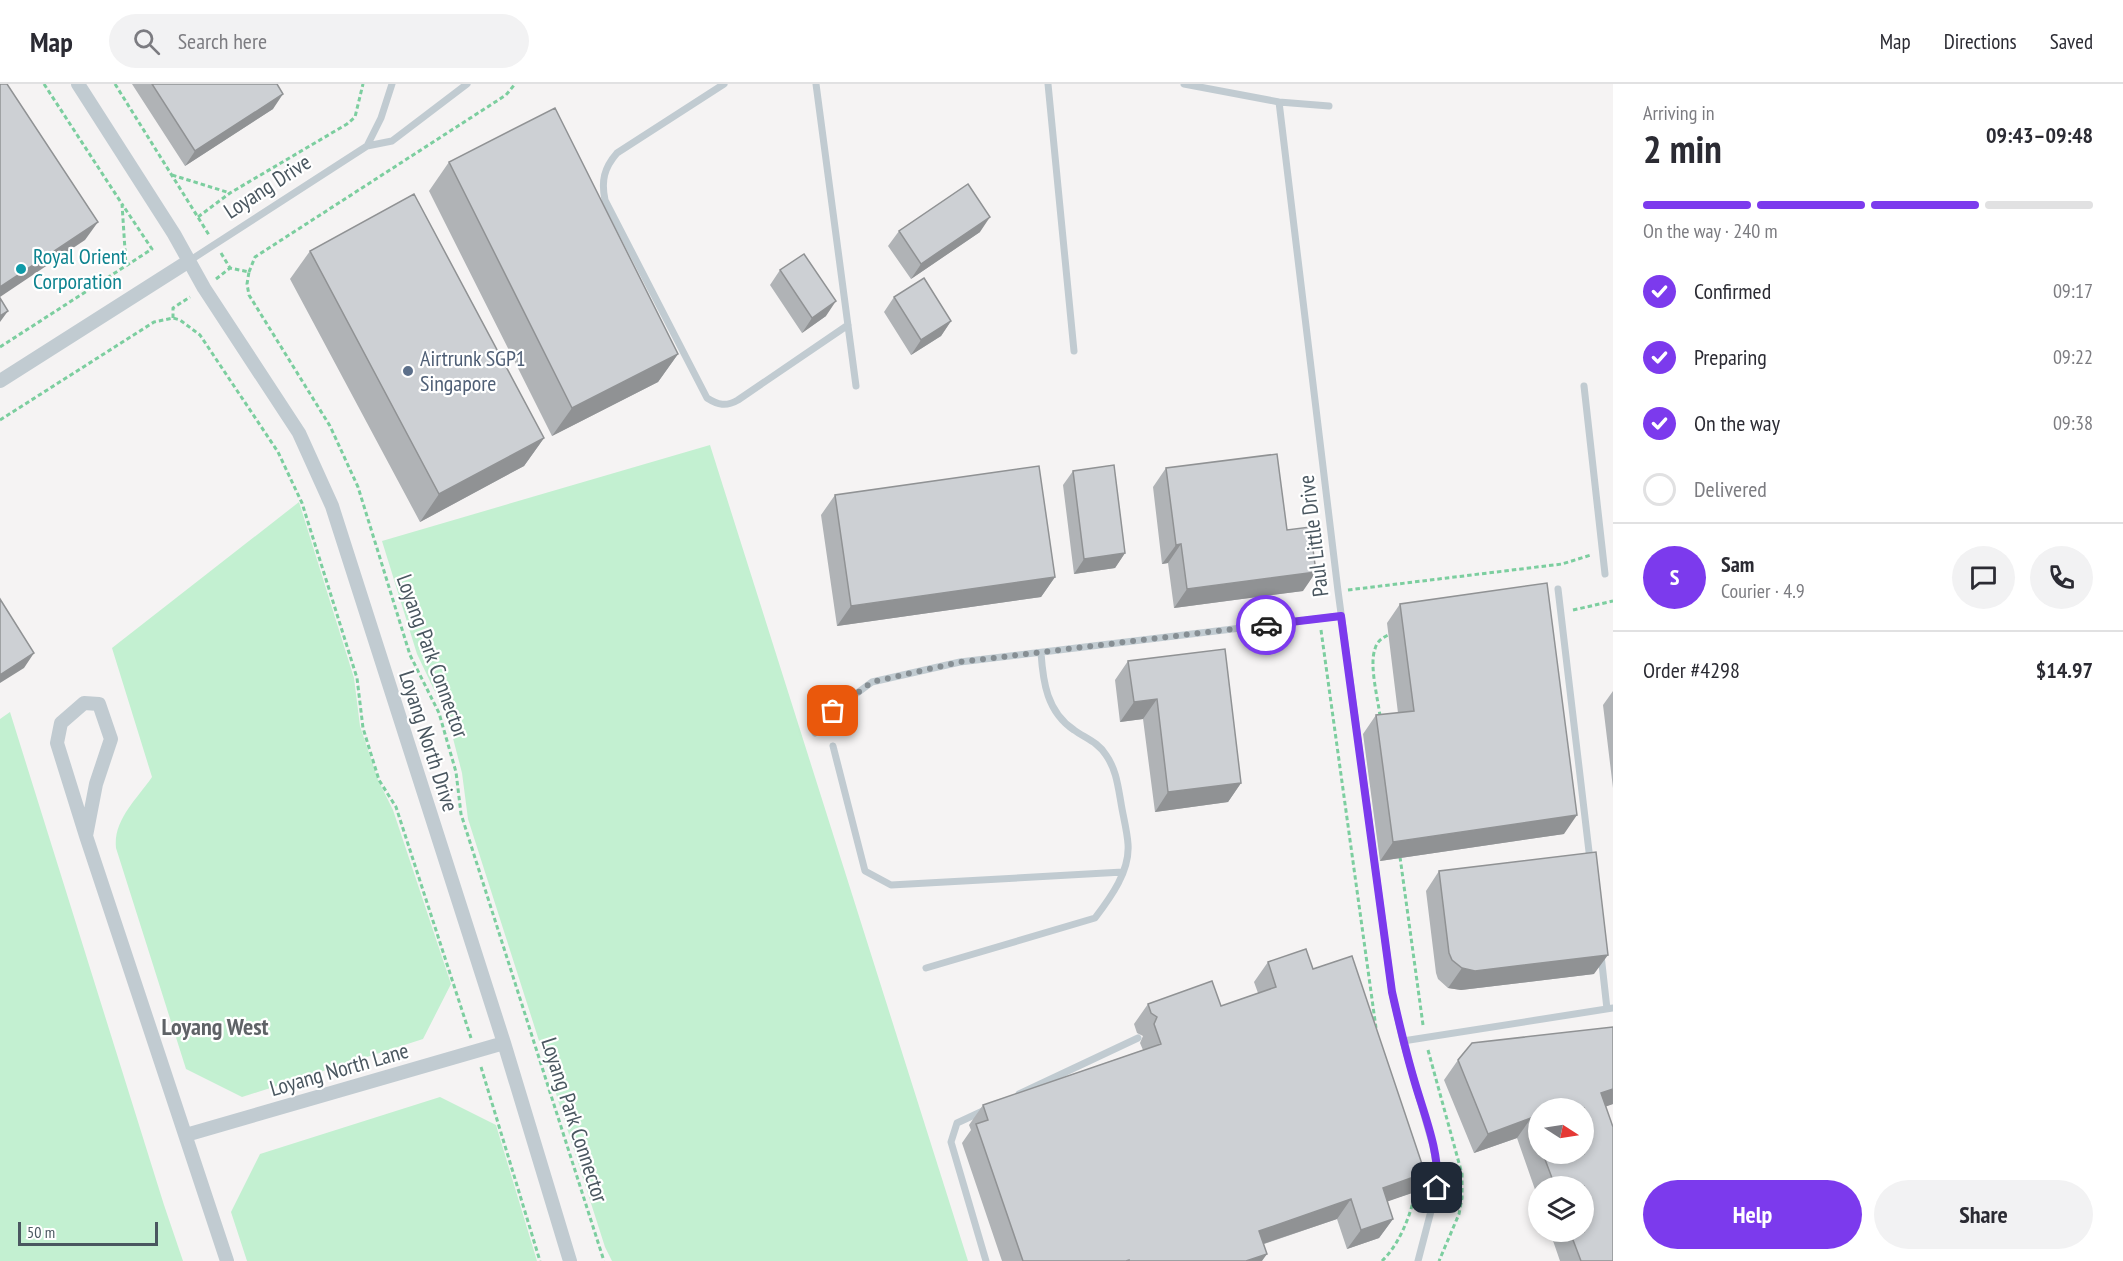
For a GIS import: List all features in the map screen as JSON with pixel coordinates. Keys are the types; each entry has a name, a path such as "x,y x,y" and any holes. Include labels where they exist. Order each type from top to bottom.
{"street":[{"path":"78,84 189,261"},
{"name":"Loyang Drive","path":"0,381 189,261"},
{"name":"Loyang North Drive","path":"189,261 204,288 299,433 332,506 504,1043 570,1261"},
{"path":"86,836 96,784 111,739 99,704 84,703 61,723 57,743 86,836 227,1261"},
{"name":"Loyang North Lane","path":"186,1135 504,1043"}],"lane":[{"path":"367,146 381,118 392,84"},
{"name":"Loyang Drive","path":"189,261 367,146 392,141 467,84"},
{"path":"724,84 617,153 608,162 603,175 602,187 605,200 707,398 713,402 732,404 848,325"},
{"path":"816,84 856,386"},
{"path":"1048,84 1074,351"},
{"path":"1184,84 1279,102 1329,106"},
{"name":"Paul Little Drive","path":"1279,102 1341,616 1383,934 1392,992 1403,1041 1433,1146 1438,1173 1437,1188 1418,1261"},
{"path":"1584,386 1605,574"},
{"path":"1558,590 1591,869"},
{"path":"814,733 833,711 872,682 960,662 1341,616"},
{"path":"926,968 1095,918 1112,897 1123,872 1128,846 1114,768 1106,754 1095,742 1072,729 1055,710 1044,687 1041,652"},
{"path":"833,746 865,871 891,885 1123,872"},
{"path":"1403,1041 1610,1008 1600,950"},
{"path":"1009,1098 1138,1038"},
{"path":"986,1261 951,1142 957,1123 988,1108"}],"path":[{"path":"0,347 152,249 44,84"},
{"path":"115,84 230,268 249,272 255,257 506,95 515,84"},
{"path":"198,217 230,193 347,124 355,117 363,84"},
{"path":"172,175 230,193"},
{"path":"122,204 126,265"},
{"name":"Loyang Park Connector","path":"249,272 247,284 249,296 330,426 350,467 410,655 439,712 456,772 461,814 604,1261"},
{"path":"0,420 154,322 173,318 180,320 200,335 278,452 302,503 357,678 363,728 379,780 396,807 476,1051 540,1261"},
{"path":"1338,591 1562,564 1603,551"},
{"path":"1561,613 1613,600"},
{"path":"1319,619 1377,1036"},
{"path":"1381,724 1373,666 1374,649 1382,638 1398,630"},
{"path":"1399,852 1425,1038"},
{"path":"1382,1261 1396,1245 1403,1229 1416,1183"}],"green space":[{"path":"710,445 968,1261 612,1261 605,1247 468,819 462,773 448,719 417,654 382,541"},
{"path":"299,502 354,678 360,726 378,780 393,810 451,984 423,1039 242,1097 186,1069 116,848 118,828 122,819 152,777 112,648"},
{"path":"10,712 183,1261 0,1261 0,719"},
{"path":"440,1097 496,1125 537,1261 247,1261 231,1212 260,1154"}],"building":[{"path":"0,84 7,84 98,222 0,287"},
{"path":"152,84 277,84 283,94 195,151"},
{"path":"555,108 678,354 572,408 449,162"},
{"path":"968,184 990,217 921,264 899,231"},
{"path":"414,194 544,438 439,494 310,251"},
{"path":"804,254 836,301 812,318 780,270"},
{"path":"924,278 951,321 921,340 894,297"},
{"path":"0,298 8,311 0,316"},
{"path":"1277,454 1287,530 1310,527 1316,572 1187,589 1181,544 1176,545 1166,468"},
{"path":"1114,465 1125,553 1084,559 1073,471"},
{"path":"1039,466 1055,577 851,606 835,495"},
{"path":"1547,583 1577,815 1393,842 1376,715 1414,711 1400,604"},
{"path":"0,599 34,653 0,675"},
{"path":"1225,649 1241,783 1168,792 1157,699 1134,702 1128,661"},
{"path":"1596,852 1608,955 1475,971 1462,968 1452,960 1449,953 1439,871"},
{"path":"1306,949 1313,969 1352,956 1425,1173 1383,1188 1393,1219 1361,1230 1351,1199 1259,1231 1267,1254 1246,1261 1023,1261 976,1124 988,1120 983,1105 1161,1044 1154,1024 1157,1017 1151,1013 1148,1004 1212,981 1221,1006 1276,987 1268,962"},
{"path":"1613,1027 1613,1089 1601,1093 1613,1127 1613,1261 1581,1261 1574,1242 1594,1242 1594,1176 1551,1176 1547,1164 1594,1164 1594,1098 1528,1098 1528,1119 1488,1134 1458,1060 1472,1043"}],"way so far":[{"path":"833,711 872,682 960,662 1266,625"}],"place":[{"name":"Royal Orient Corporation","path":"21,269"},
{"name":"Airtrunk SGP1 Singapore","path":"408,371"}],"district":[{"name":"Loyang West","path":"215,1026"}],"route":[{"path":"1266,625 1341,616 1392,992 1403,1041 1433,1146 1438,1173 1437,1188"}]}
